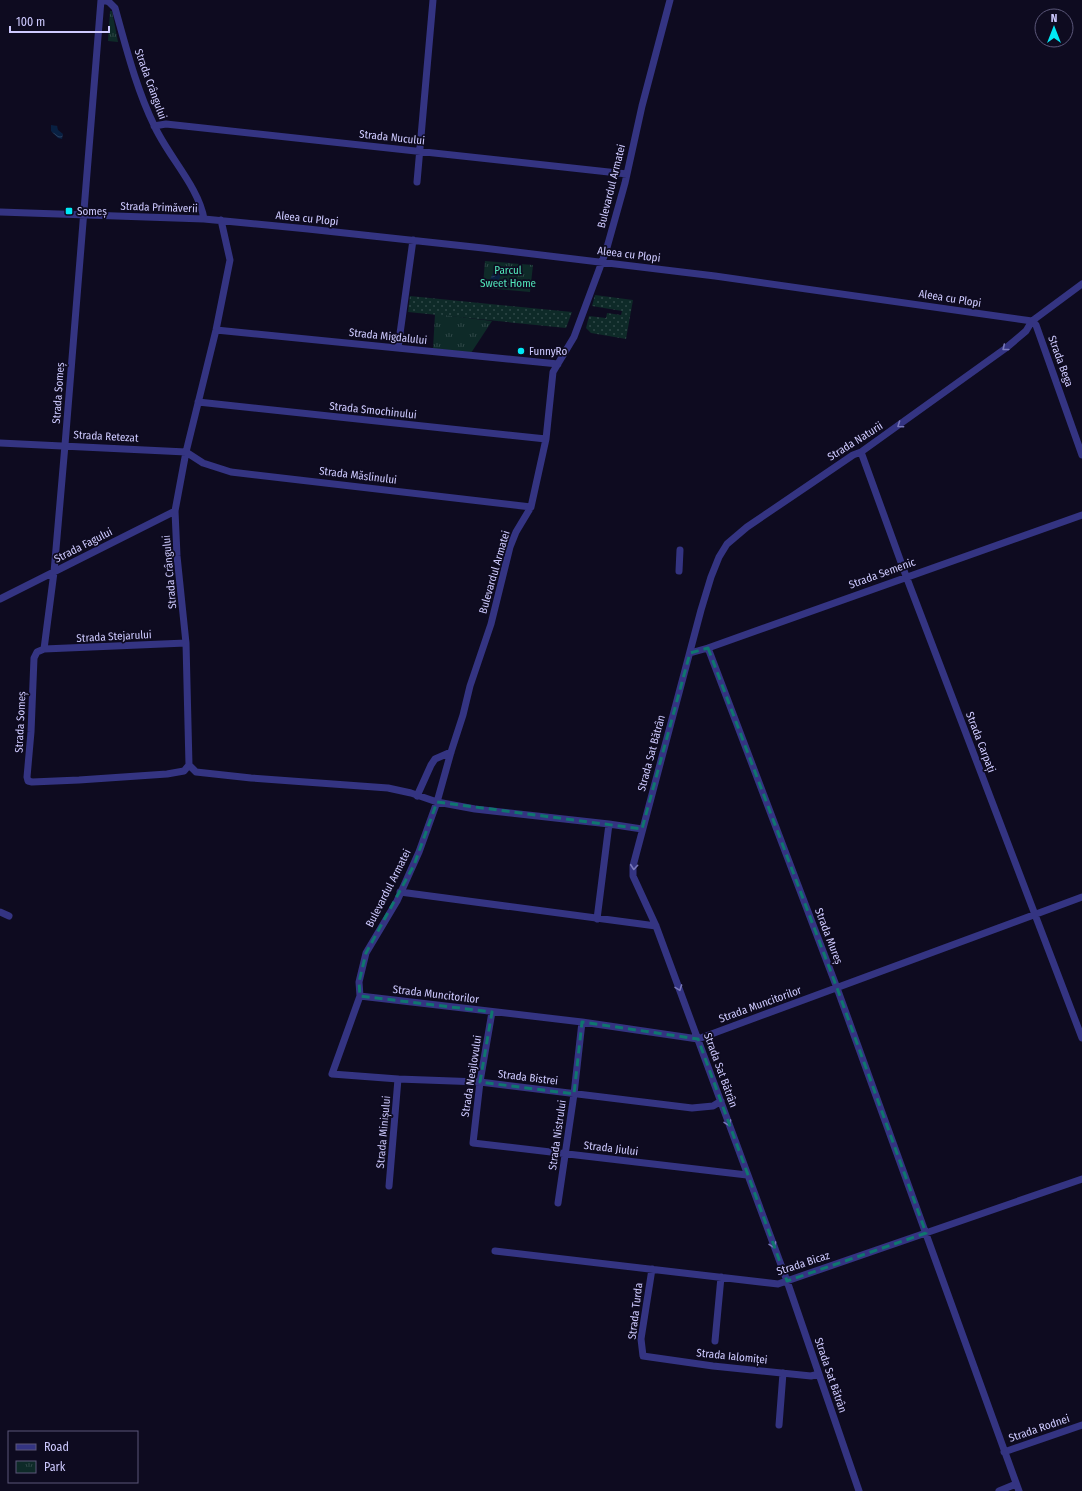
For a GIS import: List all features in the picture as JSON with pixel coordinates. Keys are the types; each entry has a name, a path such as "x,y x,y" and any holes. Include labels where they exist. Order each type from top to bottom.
{"street":[{"name":"Strada Crângului","path":"102,0 109,2 115,8 142,98 154,126 196,196 203,212 204,219"},
{"name":"Strada Someș","path":"102,0 54,572 44,650 37,652 34,658 31,732 27,777 28,781 32,782 168,774 184,771 189,765"},
{"path":"417,182 433,0"},
{"name":"Bulevardul Armatei","path":"332,1074 360,996 359,982 366,952 400,892 419,852 437,802 463,715 470,686 491,624 510,547 516,532 531,506 546,439 553,372 574,337 602,262 627,174 642,106 670,0"},
{"name":"Strada Nucului","path":"154,126 166,124 627,174"},
{"name":"Strada Primăverii","path":"0,212 222,220"},
{"name":"Strada Crângului","path":"189,765 186,643 175,511 186,452 216,330 230,260 222,220"},
{"name":"Aleea cu Plopi","path":"222,220 412,240 715,276 1032,321"},
{"path":"398,348 412,240"},
{"name":"Strada Naturii","path":"690,653 711,577 727,544 747,527 853,455 861,452 960,383 1006,348 1026,330 1032,321 1082,284"},
{"name":"Strada Bega","path":"1032,321 1036,325 1082,455"},
{"name":"Strada Migdalului","path":"216,330 558,364"},
{"name":"Strada Smochinului","path":"198,402 546,439"},
{"name":"Strada Retezat","path":"0,443 186,452"},
{"name":"Strada Măslinului","path":"186,452 203,463 231,472 531,506"},
{"name":"Strada Carpați","path":"861,452 906,576 1082,1038"},
{"name":"Strada Fagului","path":"0,599 175,511"},
{"name":"Strada Semenic","path":"690,653 708,648 1082,514"},
{"path":"679,571 680,550"},
{"name":"Strada Stejarului","path":"44,650 186,643"},
{"name":"Strada Mureș","path":"708,648 837,988 1017,1488"},
{"name":"Strada Sat Bătrân","path":"690,653 642,829 633,866 634,876 656,926 787,1281 859,1491"},
{"path":"417,796 431,764 435,759 451,752"},
{"path":"189,765 196,772 251,778 388,788 437,802 475,809 642,829"},
{"path":"597,919 609,824"},
{"path":"400,892 656,926"},
{"name":"Strada Muncitorilor","path":"360,996 582,1022 698,1039 1082,897"},
{"path":"0,912 10,916"},
{"name":"Strada Neajlovului","path":"472,1142 480,1082 492,1012"},
{"name":"Strada Nistrului","path":"558,1203 574,1094 582,1022"},
{"name":"Strada Bistrei","path":"332,1074 398,1079 480,1082 692,1108 713,1106 721,1102"},
{"name":"Strada Minișului","path":"389,1186 398,1079"},
{"name":"Strada Jiului","path":"472,1142 747,1175"},
{"name":"Strada Bicaz","path":"495,1251 778,1284 1082,1179"},
{"name":"Strada Turda","path":"643,1356 641,1339 652,1269"},
{"path":"715,1341 721,1277"},
{"name":"Strada Ialomiței","path":"643,1356 713,1366 811,1376 819,1374"},
{"path":"779,1425 784,1373"},
{"name":"Strada Rodnei","path":"1004,1452 1082,1425"},
{"path":"999,1491 1017,1488"}],"highlighted area":[{"path":"708,648 837,988 926,1233 787,1281 698,1039 582,1022 574,1094 480,1082 492,1012 360,996 359,982 366,953 414,865 437,802 642,829 690,653"}],"green space":[{"path":"110,11 112,11 118,42 108,41"},
{"name":"Parcul Sweet Home","path":"485,261 533,265 530,292 486,288 483,285"},
{"path":"595,295 633,300 626,339 591,333 586,328 589,316 606,318 607,313 621,315 622,311 592,306"},
{"path":"410,296 572,312 566,328 408,312"},
{"path":"435,314 492,321 471,353 433,349"}],"water":[{"path":"51,125 57,126 58,130 63,134 62,139 58,138 51,131"},
{"path":"497,265 504,269 497,283 490,279"}],"place":[{"name":"Someș","path":"69,211"},
{"name":"FunnyRo","path":"521,351"}]}
